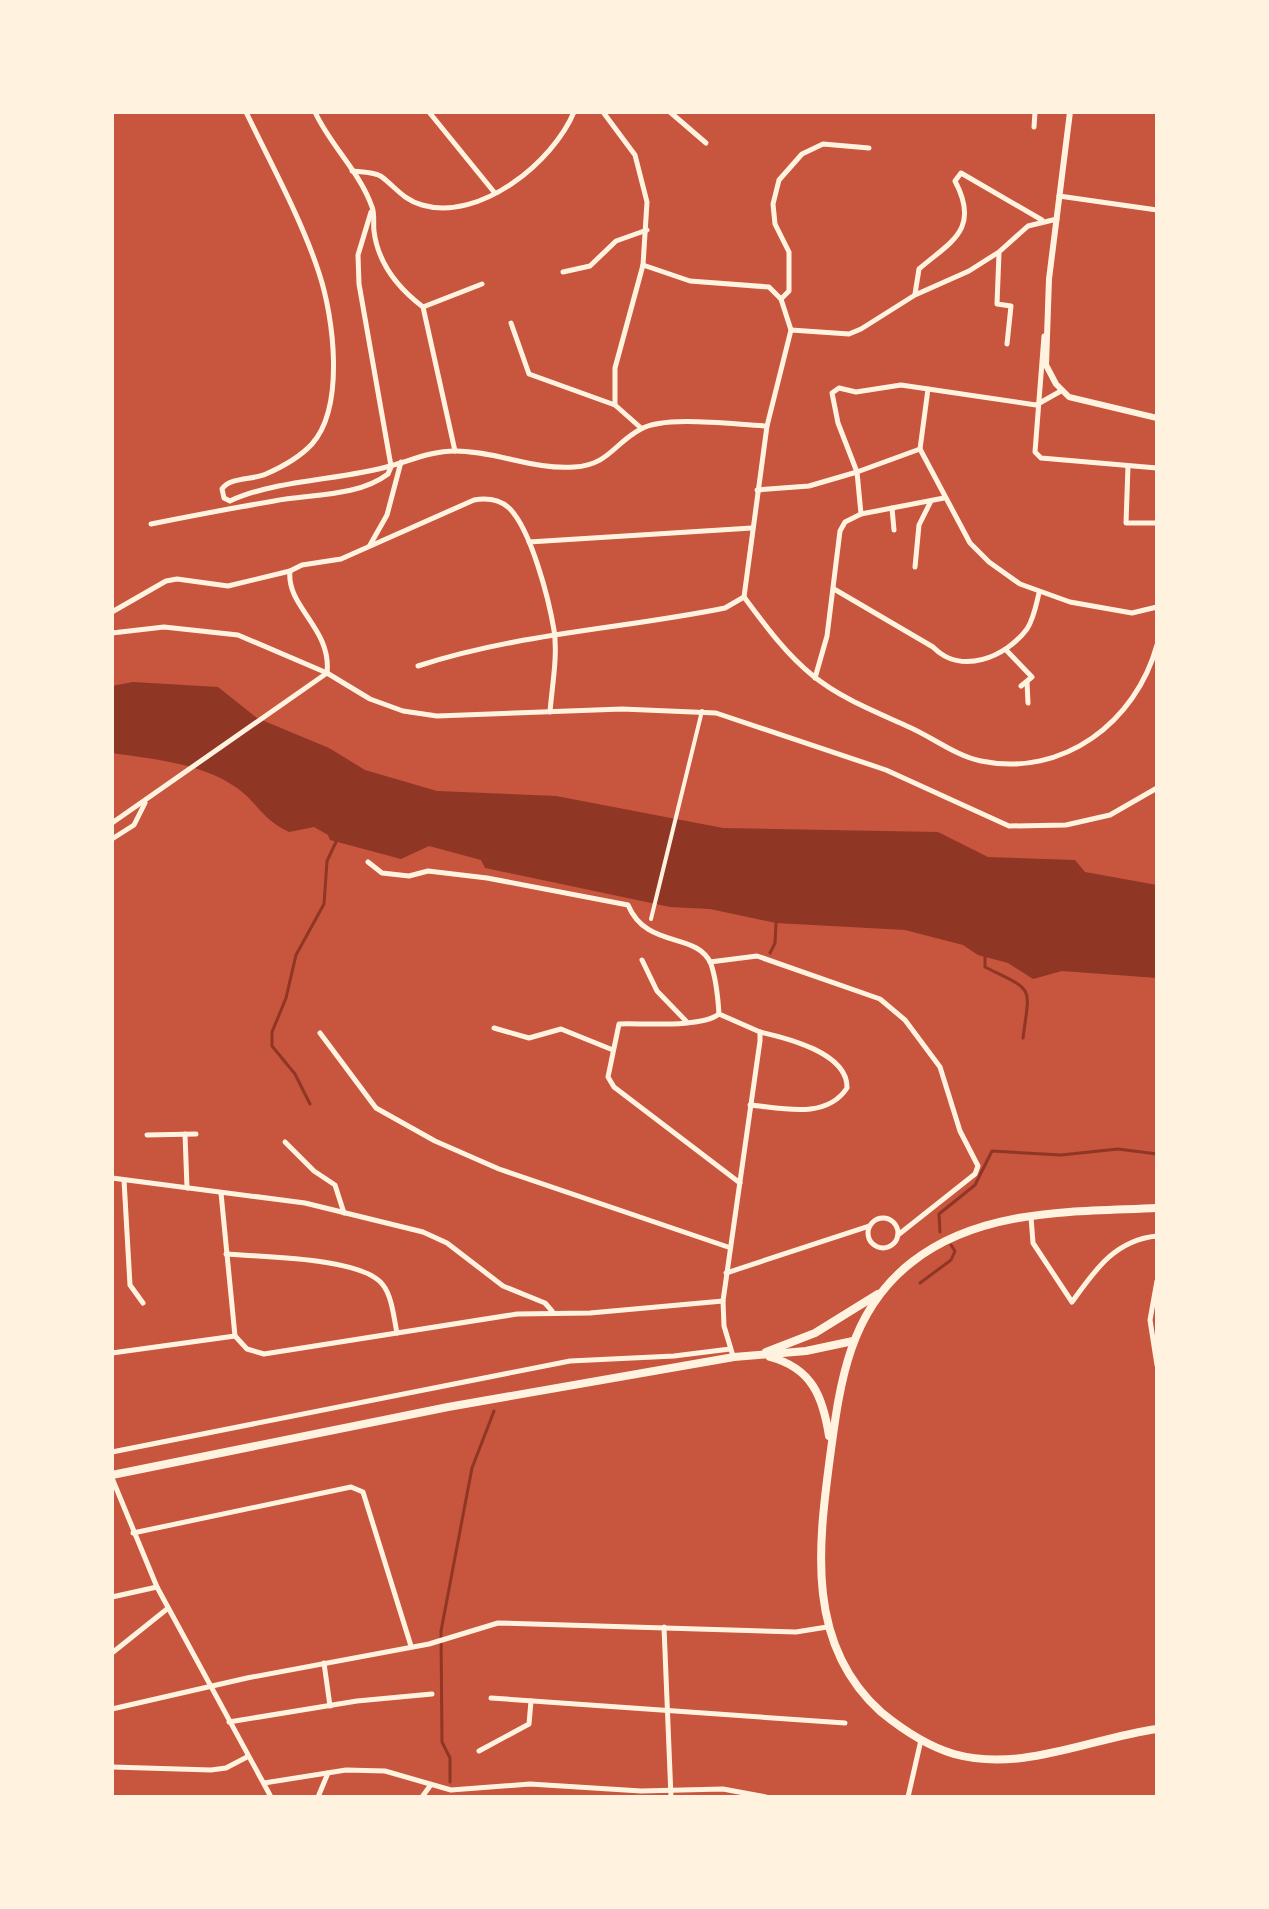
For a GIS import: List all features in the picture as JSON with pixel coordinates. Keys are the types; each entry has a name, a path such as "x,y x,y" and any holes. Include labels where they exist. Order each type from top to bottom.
{"main road":[{"path":"1157,1208 1031,1216 994,1224 942,1243 910,1264 884,1289 862,1320 839,1387 820,1566 827,1627 843,1663 860,1689 889,1719 921,1740 967,1756 1018,1758 1157,1729"},
{"path":"758,1355 815,1333 884,1289"},
{"path":"758,1355 826,1348 853,1341"},
{"path":"112,1476 434,1409 732,1353 787,1362 818,1391 827,1413 831,1449"}],"street":[{"path":"246,112 319,272 332,356 333,396 321,431 304,451 263,476 228,482 222,494 230,501 455,451 501,456 526,465 577,467 604,460 641,428 672,423 767,426"},
{"path":"315,112 326,135 347,159 373,208 377,247 387,270 406,294 423,307 455,451"},
{"path":"429,112 494,192"},
{"path":"351,170 381,175 401,196 428,207 450,208 494,192 535,168 554,149 574,112"},
{"path":"603,112 635,155 647,202 643,265 615,368 615,405"},
{"path":"670,112 706,143"},
{"path":"1034,127 1035,112"},
{"path":"1070,112 1036,405 1035,452 1041,458 1157,468"},
{"path":"781,299 789,291 789,252 775,224 773,204 779,180 802,154 823,144 869,148"},
{"path":"915,295 919,269 942,254 960,229 963,201 955,181 961,173 1042,220"},
{"path":"1059,196 1157,210"},
{"path":"151,524 277,500 325,495 384,477 391,466 359,284 358,255 373,208"},
{"path":"791,330 849,334 915,295 969,271 999,252 1028,226 1042,220 1057,219"},
{"path":"563,272 590,266 616,241 647,230"},
{"path":"999,252 997,304 1011,306 1007,344"},
{"path":"643,265 690,281 769,287 781,299 791,330 767,426 744,597 777,641 815,678 839,693 980,761 1028,761 1079,746 1119,719 1140,687 1157,645"},
{"path":"423,307 482,284"},
{"path":"511,323 529,374 615,405 641,428"},
{"path":"1045,331 1046,365 1061,391 1081,402 1157,418"},
{"path":"861,514 857,472 832,401 835,389 856,392 901,385 1036,405 1061,391"},
{"path":"928,389 920,449 970,543 989,562 1003,574 1039,593 1099,609 1132,613 1157,607"},
{"path":"757,490 809,486 920,449"},
{"path":"369,546 387,515 401,462"},
{"path":"1128,466 1126,523 1157,523"},
{"path":"815,678 834,589 840,531 845,522 861,514 944,498"},
{"path":"112,612 166,581 177,579 228,586 290,571 302,565 341,559 474,500 501,502 511,510 529,542 554,633 550,712"},
{"path":"915,567 919,525 930,502"},
{"path":"892,508 894,530"},
{"path":"529,542 752,528"},
{"path":"290,571 291,591 324,643 327,673"},
{"path":"834,589 933,647 945,658 979,661 1006,650 1028,628 1039,593"},
{"path":"418,666 501,643 725,608 744,597"},
{"path":"112,633 164,627 238,635 327,673 353,691 403,711 437,716 702,711 772,730 886,770 1009,826 1066,825 1110,815 1157,788"},
{"path":"1006,650 1032,677 1024,684 1028,703"},
{"path":"112,823 327,673"},
{"path":"651,919 702,711"},
{"path":"112,839 134,825 145,802"},
{"path":"368,862 382,873 409,876 428,871 487,878 628,905 645,930 691,946 710,962 719,1014"},
{"path":"710,962 757,956 880,999 905,1020 940,1067 960,1131 978,1166 975,1174 898,1235 894,1245 880,1249 869,1240 869,1226"},
{"path":"642,960 657,991 687,1022"},
{"path":"719,1014 715,1018 687,1022 619,1024 608,1077 614,1087 740,1183"},
{"path":"719,1014 760,1032 803,1043 845,1071 847,1088 832,1102 816,1109 750,1105"},
{"path":"494,1028 529,1038 561,1029 613,1050"},
{"path":"112,1452 570,1361 732,1353 723,1301 728,1247 740,1183 760,1032"},
{"path":"320,1033 376,1108 435,1141 499,1169 728,1247"},
{"path":"185,1134 187,1188"},
{"path":"147,1135 196,1134"},
{"path":"285,1142 314,1171 335,1185 344,1213"},
{"path":"112,1178 305,1203 423,1232 447,1243 503,1286 545,1303 552,1311"},
{"path":"124,1180 130,1285 143,1303"},
{"path":"221,1193 235,1336 247,1349 264,1354 552,1311 590,1313 723,1301"},
{"path":"1031,1216 1033,1243 1072,1302 1110,1253 1127,1244 1157,1236"},
{"path":"726,1273 869,1226 877,1219 888,1219 896,1225 898,1235"},
{"path":"226,1254 347,1267 370,1273 385,1286 397,1333"},
{"path":"1157,1281 1150,1320 1157,1365"},
{"path":"112,1353 235,1336"},
{"path":"112,1476 167,1609 271,1797"},
{"path":"133,1533 351,1487 363,1492 411,1646"},
{"path":"112,1597 157,1587"},
{"path":"112,1653 167,1609"},
{"path":"112,1709 436,1641 498,1623 796,1632 827,1627"},
{"path":"664,1627 671,1797"},
{"path":"324,1663 330,1706"},
{"path":"229,1722 432,1694"},
{"path":"491,1698 845,1723"},
{"path":"479,1751 529,1724 531,1701"},
{"path":"908,1797 921,1740"},
{"path":"112,1767 211,1770 226,1768 247,1757"},
{"path":"264,1783 328,1773 385,1771 452,1794 530,1784 641,1791 723,1789 766,1797"},
{"path":"318,1797 328,1773"},
{"path":"422,1797 430,1786"}],"shaded area":[{"path":"133,682 218,687 257,718 329,748 365,770 437,791 556,796 723,828 938,832 988,857 1075,860 1085,872 1157,885 1157,978 1062,971 1033,979 1008,963 978,955 963,945 905,930 776,923 710,909 670,907 485,868 481,860 429,846 401,859 330,840 328,835 314,827 289,832 266,816 237,788 208,773 177,763 112,753 112,686"}],"waterway":[{"path":"310,1104 295,1074 272,1046 272,1032 286,998 296,955 324,904 327,861 336,842"},
{"path":"770,953 775,943 776,923"},
{"path":"985,956 985,967 1013,981 1025,992 1027,1008 1023,1038"},
{"path":"940,1232 939,1214 975,1185 992,1151 1061,1155 1118,1149 1157,1154"},
{"path":"920,1283 951,1260 955,1251 951,1245"},
{"path":"450,1782 450,1758 442,1742 441,1631 472,1468 494,1411"}]}
